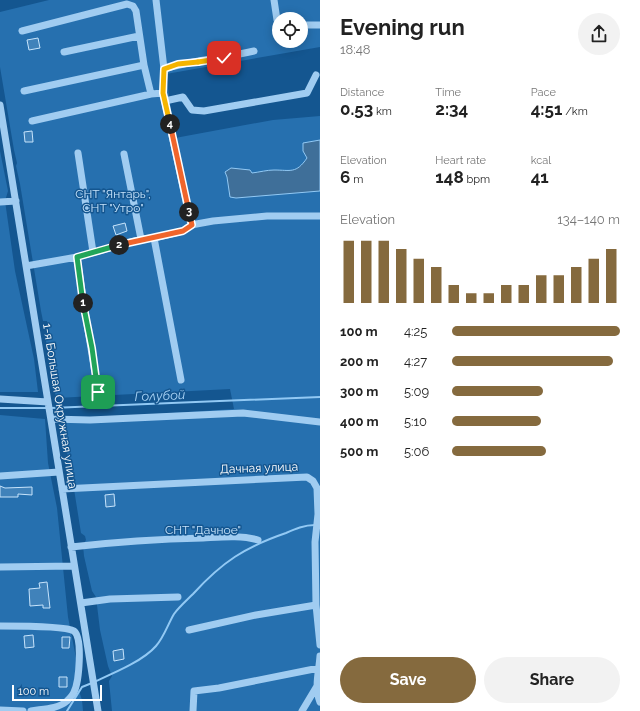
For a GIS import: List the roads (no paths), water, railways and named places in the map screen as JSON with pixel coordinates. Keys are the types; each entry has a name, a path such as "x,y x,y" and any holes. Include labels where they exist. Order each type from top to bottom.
{"street":[{"path":"156,0 164,69 163,93 192,225"},
{"path":"274,0 276,12"},
{"path":"22,31 127,4 133,6 136,11 144,65 151,94"},
{"path":"308,25 320,25"},
{"path":"64,52 139,36"},
{"path":"164,69 178,64 224,58 254,51"},
{"path":"24,91 144,65"},
{"path":"165,101 183,98 192,110 204,112 307,93 316,75"},
{"path":"32,122 151,94 163,93"},
{"name":"1-я Большая Окружная улица","path":"0,105 3,147 16,201 98,711"},
{"path":"78,153 93,252"},
{"path":"124,154 141,239"},
{"path":"0,202 16,201"},
{"path":"26,266 77,257 141,239 154,238 183,231 192,225 234,218 267,216 320,216"},
{"path":"154,238 181,380"},
{"path":"77,257 82,302 92,348 98,392"},
{"path":"0,399 48,402"},
{"path":"51,416 90,420 243,413 320,422"},
{"path":"0,476 59,472"},
{"name":"Дачная улица","path":"62,489 307,477 314,481 317,488 318,514 315,542 316,605 320,645"},
{"path":"71,546 188,538 247,537 258,540"},
{"path":"0,567 74,566"},
{"path":"81,603 110,599 178,597"},
{"path":"189,630 283,609 316,605"},
{"path":"0,626 73,630 76,633 79,651 79,673 74,692 66,702 53,707 31,711"},
{"path":"320,656 317,686 317,696 320,702"},
{"path":"193,711 194,690 247,683 319,668"},
{"path":"302,711 317,686"},
{"path":"0,710 23,711"}],"waterway":[{"name":"Голубой","path":"51,408 320,397"},
{"name":"Голубой","path":"0,408 47,408"},
{"path":"96,681 144,657 161,639 176,611 224,564 246,550 271,538 300,528 315,525"},
{"path":"67,711 82,687 92,683"}],"park label":[{"name":"СНТ \"Янтарь\", СНТ \"Утро\"","path":"113,201"},
{"name":"СНТ \"Дачное\"","path":"203,530"}]}
